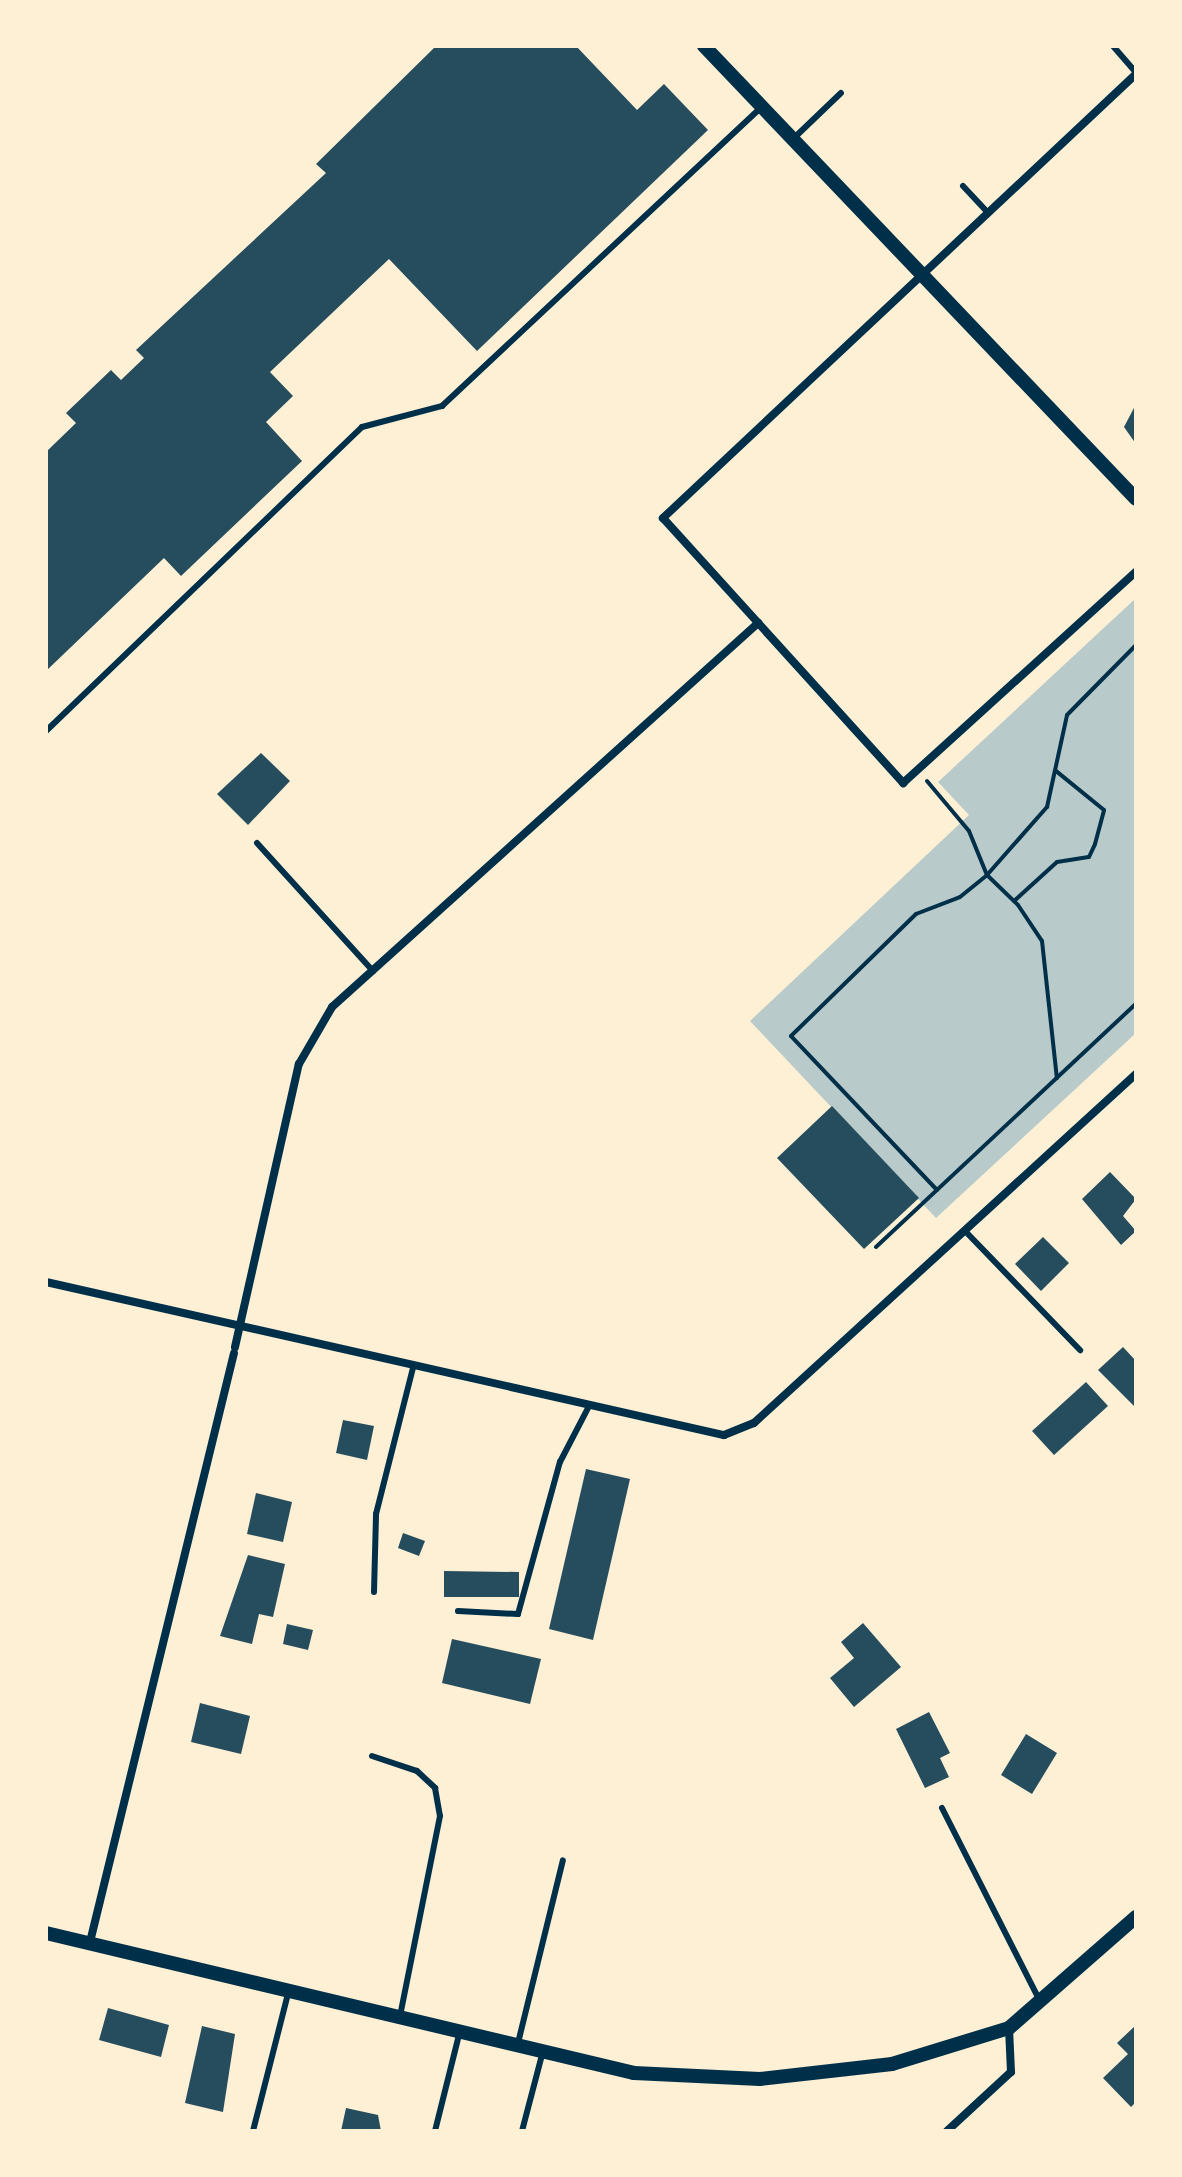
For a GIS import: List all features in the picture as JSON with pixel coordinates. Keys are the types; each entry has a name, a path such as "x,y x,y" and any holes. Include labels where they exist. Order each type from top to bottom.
{"street":[{"path":"704,46 925,272 1136,499"},
{"path":"1136,73 663,518 903,783 1136,572"},
{"path":"90,1942 235,1350 299,1064 332,1007 758,623"},
{"path":"46,1282 239,1330 724,1435 754,1423 967,1233 1136,1074"},
{"path":"46,1933 634,2073 760,2079 892,2064 1009,2028 1136,1917"},
{"path":"947,2131 1011,2072 1009,2028"}],"lane":[{"path":"1113,46 1136,73"},
{"path":"794,138 841,93"},
{"path":"46,731 362,427 442,406 762,107"},
{"path":"963,186 988,213"},
{"path":"257,843 373,971"},
{"path":"967,1233 1080,1350"},
{"path":"374,1592 376,1514 413,1368"},
{"path":"458,1611 518,1614 560,1462 589,1406"},
{"path":"372,1756 417,1771 435,1788 440,1816 400,2017"},
{"path":"942,1808 1040,2001"},
{"path":"517,2045 563,1860"},
{"path":"253,2131 289,1990"},
{"path":"435,2131 460,2031"},
{"path":"522,2131 543,2051"}],"path":[{"path":"937,1190 791,1036 916,914 960,897 987,875 1047,807 1067,715 1136,645"},
{"path":"916,770 969,831 987,875 1014,901 1042,941 1057,1078"},
{"path":"1014,901 1057,862 1089,857 1095,844 1104,810 1056,771"},
{"path":"876,1247 1136,1004"}],"shaded area":[{"path":"1136,598 1136,1033 936,1218 750,1021 969,815 938,782"}],"building":[{"path":"436,46 576,46 637,110 664,84 708,130 477,351 389,259 270,372 293,396 266,422 302,461 181,576 164,558 46,671 46,452 76,423 66,413 111,370 121,380 144,358 136,350 326,173 316,164"},
{"path":"1136,404 1136,444 1124,427"},
{"path":"261,753 290,781 248,825 217,794"},
{"path":"832,1106 919,1198 864,1249 777,1158"},
{"path":"1110,1172 1136,1199 1123,1216 1136,1231 1121,1245 1082,1199"},
{"path":"1043,1237 1069,1263 1041,1291 1015,1264"},
{"path":"1123,1347 1136,1361 1136,1408 1098,1370"},
{"path":"1086,1382 1108,1406 1054,1455 1032,1431"},
{"path":"343,1420 374,1426 367,1460 336,1453"},
{"path":"586,1469 630,1479 593,1640 549,1629"},
{"path":"256,1493 292,1502 283,1542 247,1534"},
{"path":"403,1533 425,1541 419,1556 398,1548"},
{"path":"248,1555 285,1564 273,1617 259,1614 252,1644 220,1636"},
{"path":"444,1571 519,1572 519,1597 444,1597"},
{"path":"863,1623 901,1667 854,1707 830,1678 854,1658 841,1642"},
{"path":"287,1624 313,1630 308,1650 283,1644"},
{"path":"452,1639 541,1659 530,1704 442,1683"},
{"path":"200,1703 250,1716 241,1754 191,1742"},
{"path":"929,1712 950,1753 940,1758 949,1777 925,1788 896,1729"},
{"path":"1026,1734 1057,1753 1032,1794 1001,1775"},
{"path":"108,2008 169,2025 161,2057 99,2040"},
{"path":"1136,2025 1136,2102 1131,2107 1103,2078 1128,2054 1117,2043"},
{"path":"202,2026 235,2034 223,2112 185,2103"},
{"path":"346,2108 378,2115 381,2131 341,2131"}]}
